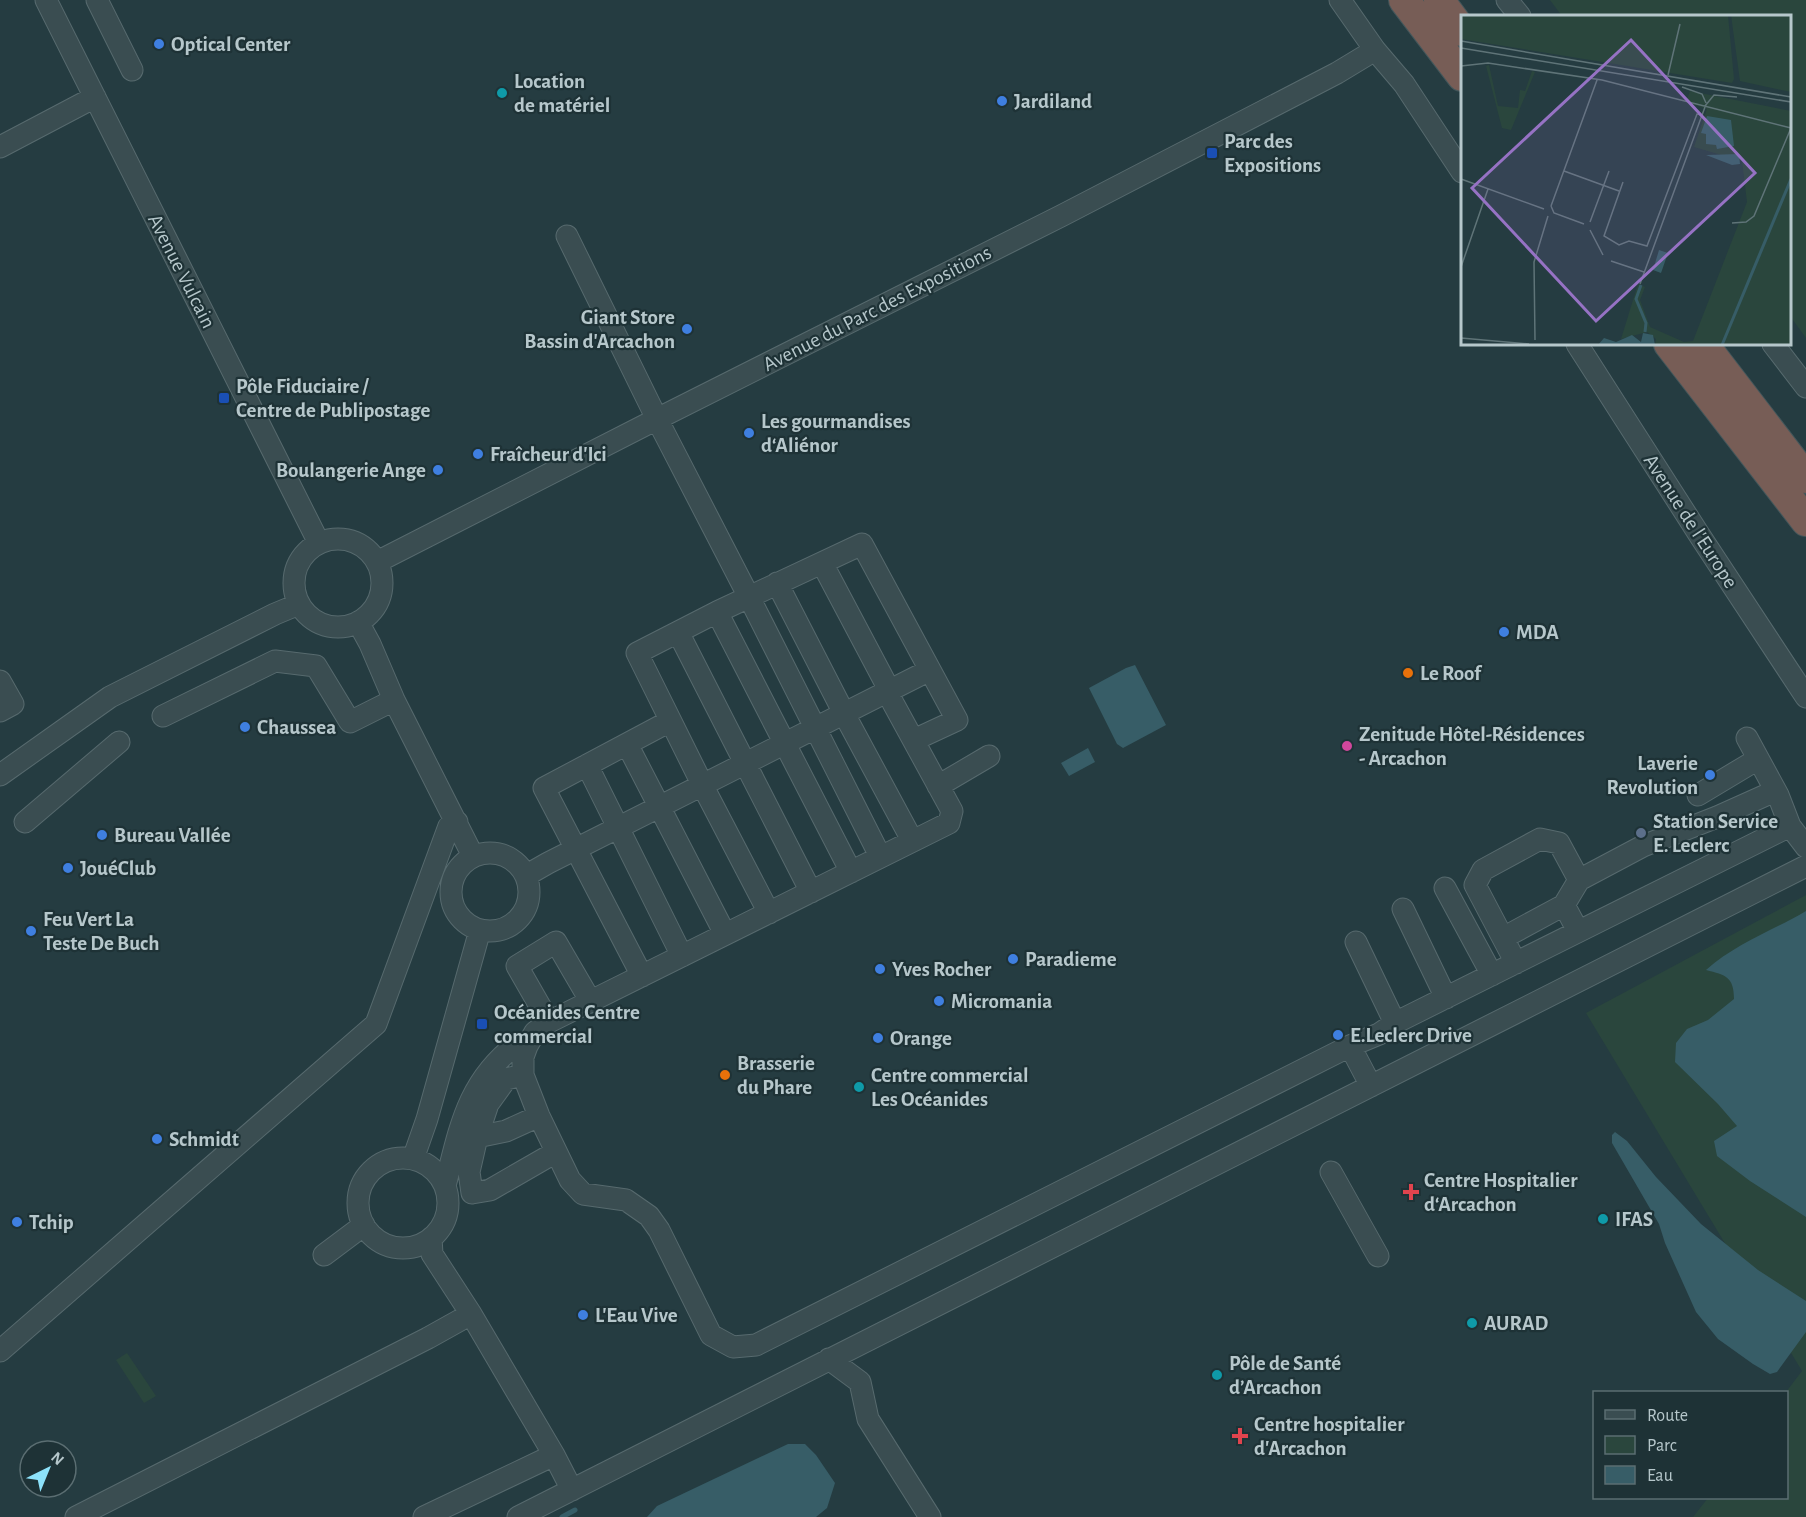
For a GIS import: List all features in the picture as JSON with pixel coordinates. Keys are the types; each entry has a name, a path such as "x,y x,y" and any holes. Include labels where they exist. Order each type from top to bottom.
{"highway":[{"path":"1404,0 1461,75"},
{"path":"1439,0 1461,30"},
{"path":"1670,345 1806,521"},
{"path":"1704,345 1806,478"}],"street":[{"name":"Avenue Vulcain","path":"46,0 319,543"},
{"path":"97,0 132,70"},
{"path":"1340,0 1375,50 1404,84 1461,170"},
{"path":"1507,0 1519,15"},
{"name":"Avenue du Parc des Expositions","path":"377,562 1061,216 1337,73 1375,50"},
{"path":"0,147 95,97"},
{"path":"567,236 657,419 879,856"},
{"name":"Avenue de l'Europe","path":"1578,345 1806,697"},
{"path":"1774,345 1806,387"},
{"path":"330,539 344,539 370,552 377,562 382,578 381,592 376,606 358,622 340,627 325,625 312,618 299,604 294,580 297,566 305,553 319,543 330,539"},
{"path":"768,913 637,653 717,612 862,544 957,720 914,740"},
{"path":"822,563 889,691 893,703 952,811 948,823 549,1022 535,1032 523,1057 523,1075 539,1116 570,1180 583,1194 626,1200 649,1216 659,1230 711,1335 733,1347 756,1346 1790,826"},
{"path":"777,583 912,840"},
{"path":"0,775 110,697 299,604"},
{"path":"717,612 851,872"},
{"path":"358,622 394,700 473,856"},
{"path":"678,632 811,892"},
{"path":"163,716 275,661 316,666 351,722 394,700"},
{"path":"527,875 930,670"},
{"path":"0,681 13,704 0,711"},
{"path":"642,976 544,788 670,721"},
{"path":"1747,738 1775,790 1790,826 1806,847"},
{"path":"25,822 119,742"},
{"path":"627,744 724,934"},
{"path":"938,786 989,756"},
{"path":"1733,809 1707,790 1758,759"},
{"path":"586,765 682,956"},
{"path":"1503,939 1564,905 1579,880 1644,846 1717,817 1775,790"},
{"path":"0,1351 376,1024 449,826 457,822"},
{"path":"1516,963 1474,885 1483,870 1540,838 1559,843 1579,880"},
{"path":"498,853 510,857 527,875 530,888 525,913 506,929 493,932 469,926 454,908 451,896 456,873 463,863 473,856 498,853"},
{"path":"518,1517 1806,866"},
{"path":"1445,888 1492,975"},
{"path":"1564,905 1578,931"},
{"path":"1403,909 1446,998"},
{"path":"413,1159 427,1119 480,930"},
{"path":"549,1022 518,966 556,942 591,1002"},
{"path":"1356,942 1395,1023"},
{"path":"445,1186 462,1120 476,1088 501,1055 518,1042 527,1046"},
{"path":"1350,1046 1371,1086"},
{"path":"523,1075 506,1079 488,1104 469,1172 472,1193 490,1190 556,1152"},
{"path":"477,1137 506,1131 539,1116"},
{"path":"399,1158 413,1159 426,1164 445,1186 448,1199 447,1214 441,1227 431,1238 417,1246 402,1248 387,1245 374,1237 364,1225 359,1210 359,1195 364,1180 373,1169 385,1162 399,1158"},
{"path":"1330,1172 1378,1256"},
{"path":"324,1255 364,1225"},
{"path":"431,1238 432,1254 471,1314 554,1455 572,1490"},
{"path":"76,1517 471,1314"},
{"path":"829,1359 860,1382 868,1419 930,1517"},
{"path":"424,1517 554,1455"}],"green space":[{"path":"1550,0 1806,0 1806,338 1791,317 1791,15 1561,15"},
{"path":"1806,895 1806,1517 1693,1517 1707,1499 1788,1499 1787,1391 1802,1371 1586,1013"},
{"path":"127,1353 156,1396 144,1403 116,1360"}],"water":[{"path":"1135,665 1166,725 1123,748 1117,744 1089,688"},
{"path":"1088,748 1095,762 1069,776 1061,763"},
{"path":"1806,911 1806,1217 1750,1181 1717,1156 1714,1141 1737,1126 1675,1062 1676,1043 1687,1029 1708,1020 1734,999 1734,992 1728,978 1706,970 1729,952"},
{"path":"1615,1132 1627,1141 1656,1177 1701,1224 1758,1270 1806,1301 1806,1332 1777,1372 1770,1374 1718,1339 1696,1312 1665,1243 1659,1224 1612,1143 1612,1135"},
{"path":"788,1444 805,1444 816,1455 835,1483 827,1508 816,1517 647,1517 657,1506"}],"waterway":[{"path":"562,1517 575,1510"}],"place":[{"name":"Optical Center","path":"159,44"},
{"name":"Location de matériel","path":"502,93"},
{"name":"Jardiland","path":"1002,101"},
{"name":"Parc des Expositions","path":"1212,153"},
{"name":"Giant Store Bassin d'Arcachon","path":"687,329"},
{"name":"Pôle Fiduciaire / Centre de Publipostage","path":"224,398"},
{"name":"Les gourmandises d‘Aliénor","path":"749,433"},
{"name":"Fraîcheur d'Ici","path":"478,454"},
{"name":"Boulangerie Ange","path":"438,470"},
{"name":"MDA","path":"1504,632"},
{"name":"Le Roof","path":"1408,673"},
{"name":"Chaussea","path":"245,727"},
{"name":"Zenitude Hôtel-Résidences - Arcachon","path":"1347,746"},
{"name":"Laverie Revolution","path":"1710,775"},
{"name":"Station Service E. Leclerc","path":"1641,833"},
{"name":"Bureau Vallée","path":"102,835"},
{"name":"JouéClub","path":"68,868"},
{"name":"Feu Vert La Teste De Buch","path":"31,931"},
{"name":"Paradieme","path":"1013,959"},
{"name":"Yves Rocher","path":"880,969"},
{"name":"Micromania","path":"939,1001"},
{"name":"Océanides Centre commercial","path":"482,1024"},
{"name":"E.Leclerc Drive","path":"1338,1035"},
{"name":"Orange","path":"878,1038"},
{"name":"Brasserie du Phare","path":"725,1075"},
{"name":"Centre commercial Les Océanides","path":"859,1087"},
{"name":"Schmidt","path":"157,1139"},
{"name":"Centre Hospitalier d‘Arcachon","path":"1411,1192"},
{"name":"IFAS","path":"1603,1219"},
{"name":"Tchip","path":"17,1222"},
{"name":"L'Eau Vive","path":"583,1315"},
{"name":"AURAD","path":"1472,1323"},
{"name":"Pôle de Santé d’Arcachon","path":"1217,1375"},
{"name":"Centre hospitalier d'Arcachon","path":"1240,1436"}]}
